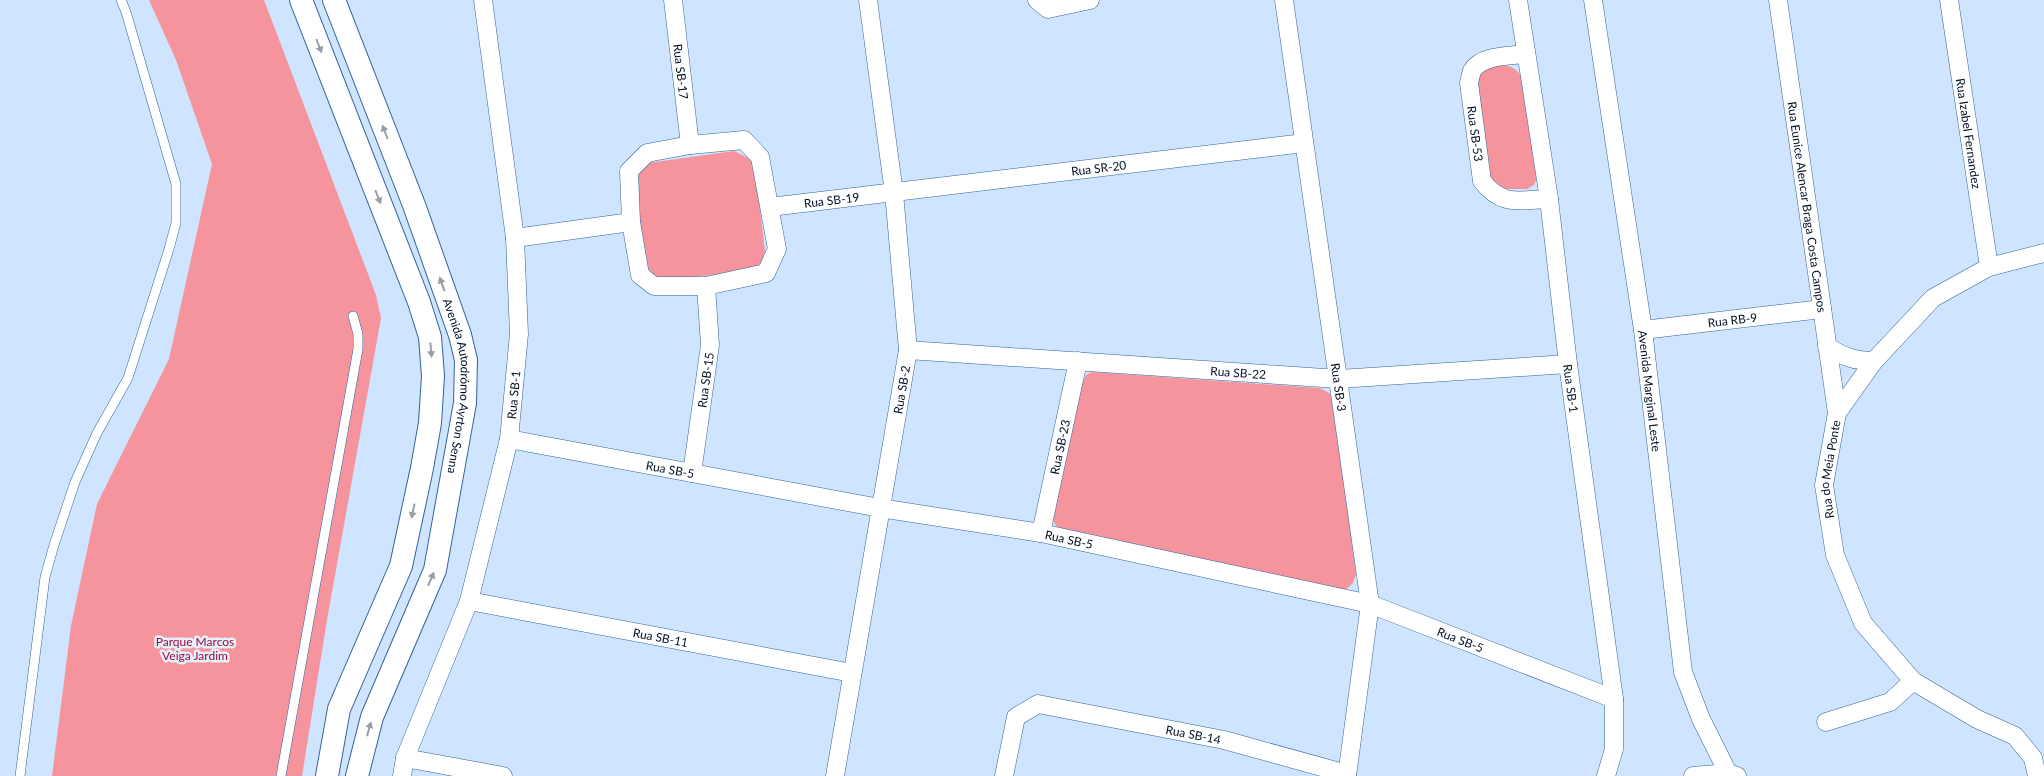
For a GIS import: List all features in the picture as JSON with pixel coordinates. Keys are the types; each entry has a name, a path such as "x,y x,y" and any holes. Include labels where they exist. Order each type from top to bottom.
{"street":[{"name":"Rua SB-1","path":"402,776 405,758 469,601 508,439 519,334 515,238 483,0"},
{"name":"Rua SB-17","path":"673,0 690,145"},
{"name":"Rua SB-2","path":"834,776 908,350 894,193 868,0"},
{"path":"1038,0 1048,9 1090,0"},
{"name":"Rua SB-3","path":"1284,0 1370,604 1347,775"},
{"name":"Rua SB-1","path":"1518,0 1549,199 1568,364 1614,699 1614,749 1606,776"},
{"name":"Avenida Marginal Leste","path":"1593,0 1643,330 1683,672 1701,720 1732,775"},
{"name":"Rua Eunice Alencar Braga Costa Campos","path":"1778,0 1837,413"},
{"name":"Rua Izabel Fernandez","path":"1949,0 1989,267"},
{"path":"305,9 336,5"},
{"name":"Avenida Autodrómo Ayrton Senna","path":"336,5 414,205 460,335 466,360 465,403 435,570 372,717 358,776"},
{"name":"Avenida Autodrómo Ayrton Senna","path":"305,9 419,302 430,337 433,376 430,423 401,566 339,709 327,776"},
{"name":"Rua SB-53","path":"1526,54 1491,59 1480,63 1473,70 1469,83 1482,181 1488,189 1505,200 1549,199"},
{"path":"744,140 760,157 770,207 777,249 766,273 706,286 654,286 640,275 631,222 629,171 647,153 690,145 744,140"},
{"name":"Rua SR-20","path":"894,193 1304,143"},
{"name":"Rua SB-19","path":"770,207 894,193"},
{"path":"515,238 631,222"},
{"name":"Rua do Meia Ponte","path":"2037,776 2034,758 2015,736 1977,719 1912,682 1863,623 1835,555 1824,485 1837,413 1874,361 1933,298 1989,267 2044,253"},
{"name":"Rua SB-15","path":"692,473 710,345 706,286"},
{"name":"Rua RB-9","path":"1643,330 1822,309"},
{"path":"1827,346 1840,355 1858,361 1874,361"},
{"name":"Rua SB-22","path":"908,350 1339,379 1568,364"},
{"name":"Rua SB-23","path":"1041,533 1078,361"},
{"name":"Rua SB-5","path":"508,439 880,508 1041,533 1370,604 1614,699"},
{"name":"Rua SB-11","path":"469,601 852,673"},
{"path":"1826,722 1890,702 1912,682"},
{"name":"Rua SB-14","path":"1004,776 1016,717 1038,704 1224,740 1347,775"},
{"path":"405,758 503,776"},
{"path":"1693,776 1732,775"}],"lane":[{"path":"20,776 46,577 54,545 66,505 86,457 128,378 176,223 176,184 121,0"},
{"path":"281,776 358,349 358,334 353,316"}],"green space":[{"name":"Parque Marcos Veiga Jardim","path":"149,0 264,0 376,295 381,318 327,620 302,776 52,776 71,626 97,504 169,359 212,164 176,60"},
{"path":"1486,64 1508,66 1516,70 1525,80 1538,175 1534,185 1527,189 1502,189 1489,179 1475,75"},
{"path":"734,151 748,158 755,167 765,251 761,263 750,271 663,280 653,274 646,265 636,186 639,172 648,163"},
{"path":"1092,372 1320,388 1329,393 1333,398 1356,574 1353,583 1343,592 1059,531 1053,520 1081,384 1086,375"}]}
